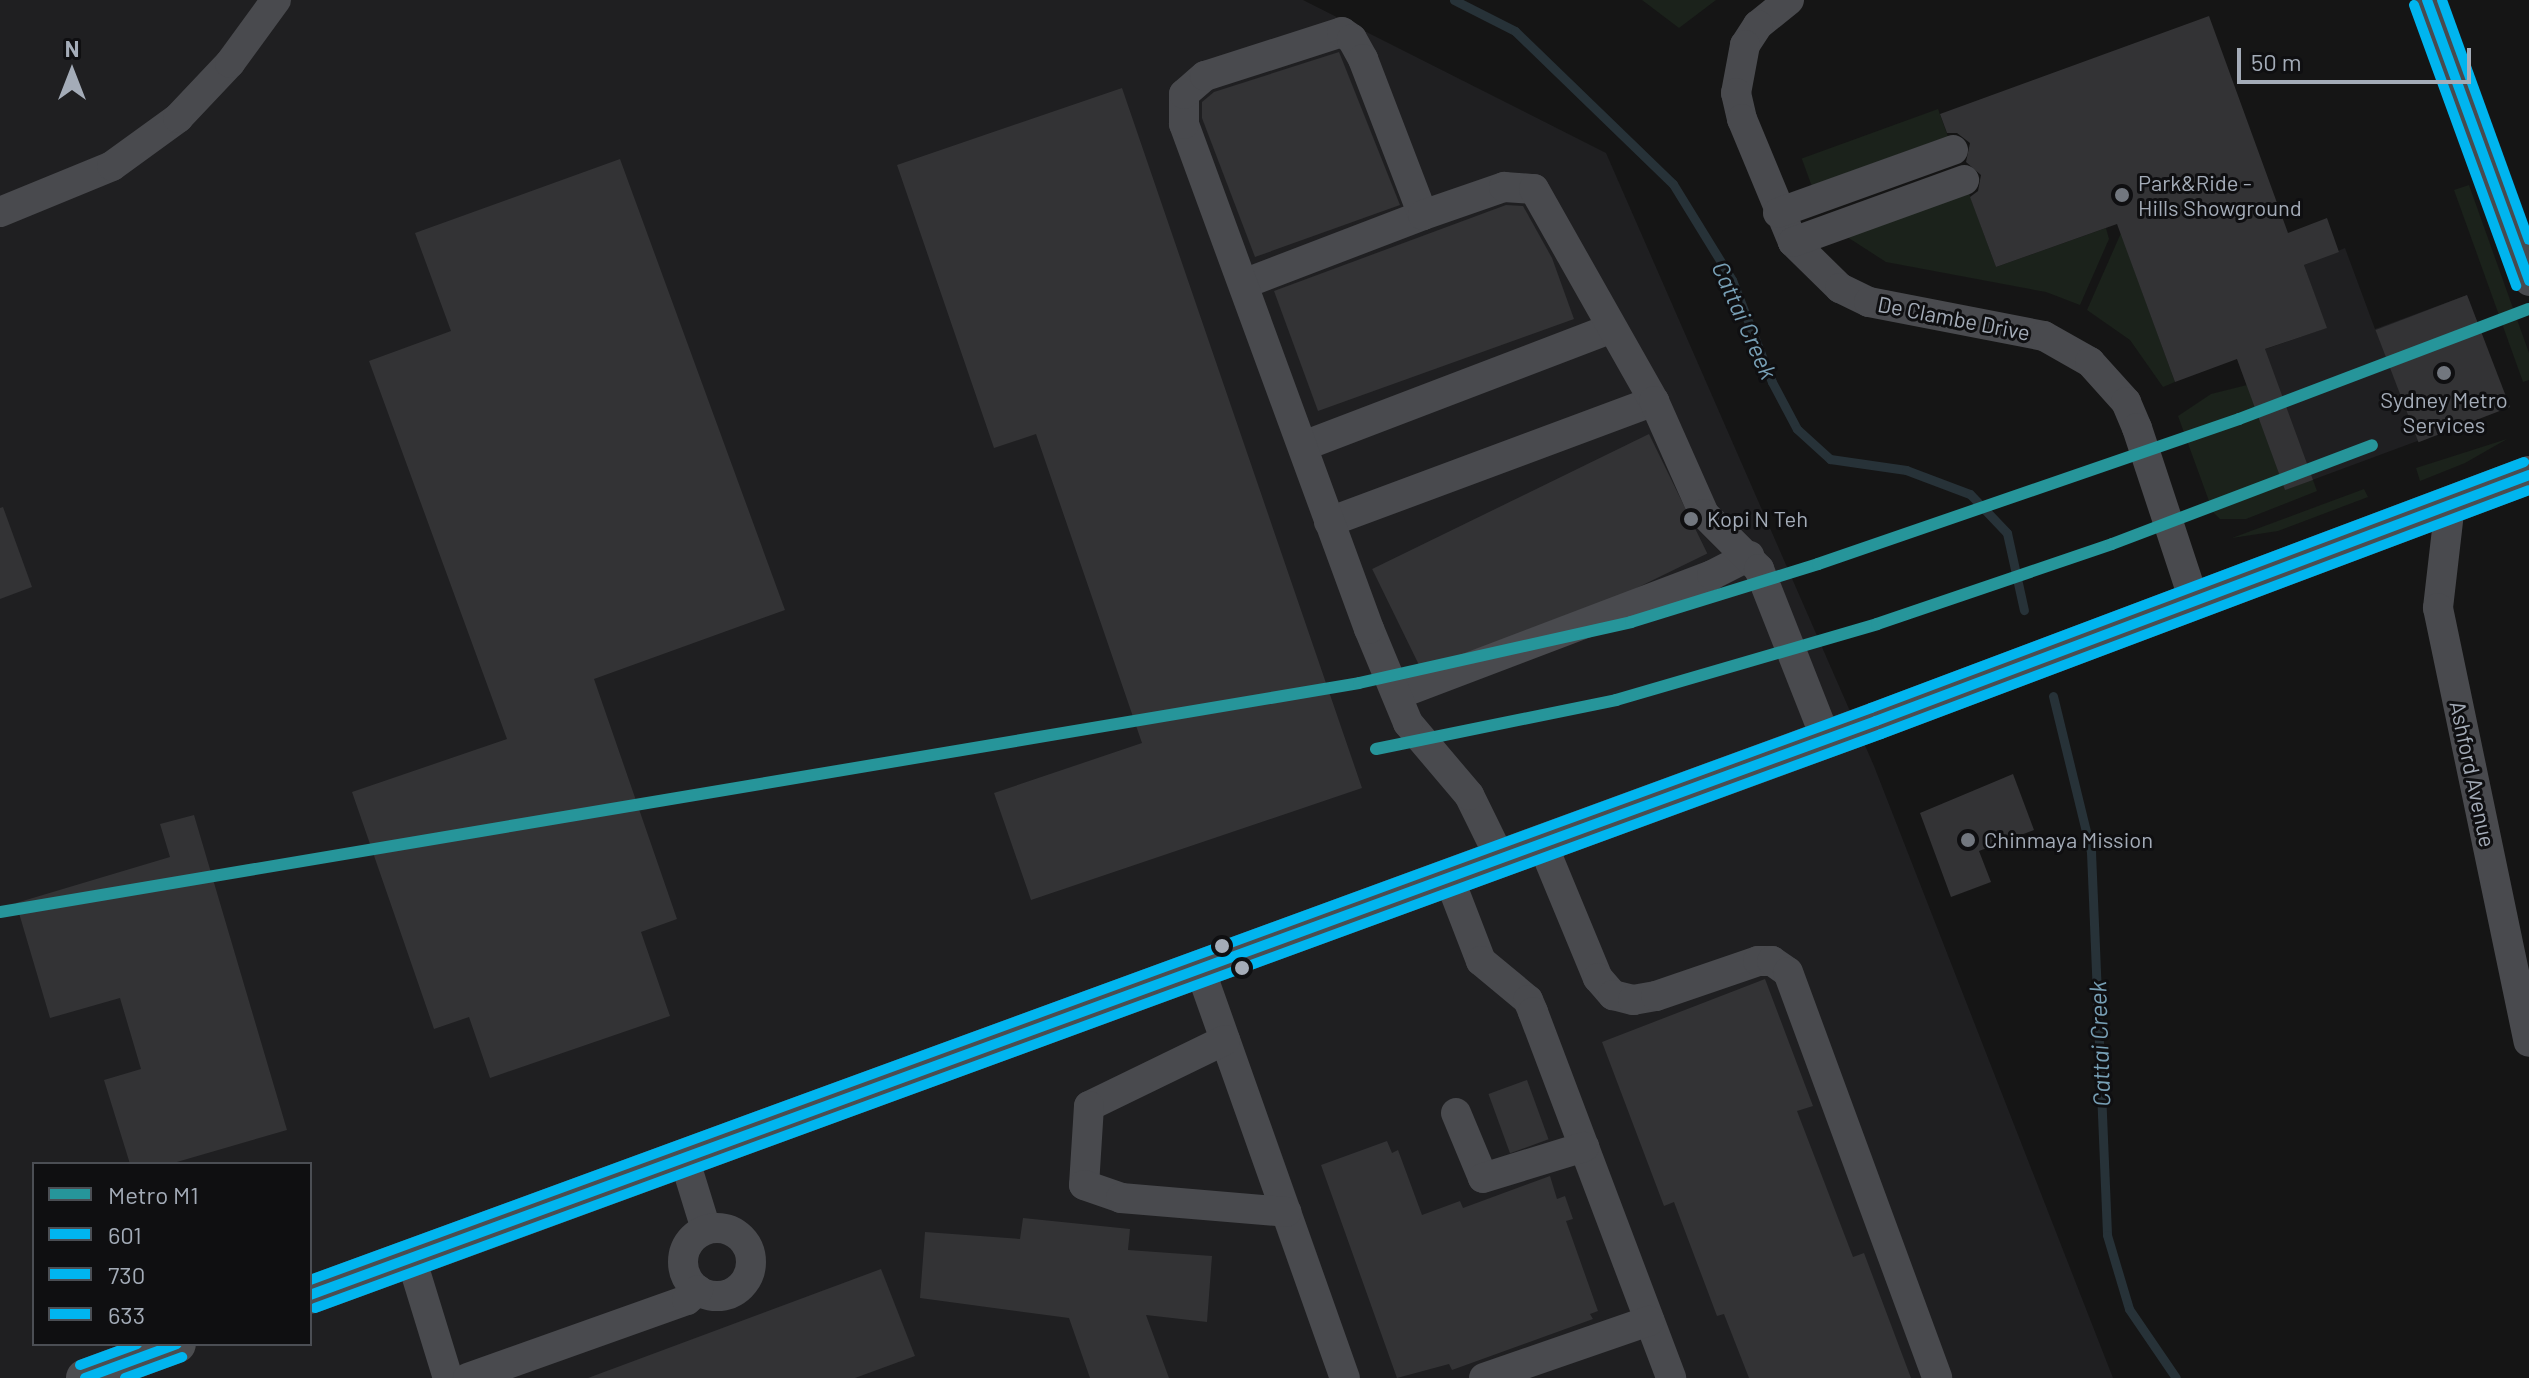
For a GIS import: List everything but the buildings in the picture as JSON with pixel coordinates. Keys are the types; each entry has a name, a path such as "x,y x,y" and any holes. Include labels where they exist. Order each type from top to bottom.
{"main road":[{"path":"312,1294 1826,739 2529,475"},
{"path":"85,1378 172,1346"}],"street":[{"path":"0,212 112,166 178,118 230,63 276,0"},
{"name":"De Clambe Drive","path":"1789,0 1758,25 1745,45 1736,93 1778,213 1793,242 1840,288 1869,302 2044,336 2090,362 2126,402 2194,600"},
{"path":"2427,0 2519,219 2529,281"},
{"path":"1423,215 1352,39 1329,32 1205,76 1184,94 1184,124 1306,445 1329,522 1408,723 1469,795 1500,858"},
{"path":"1778,213 1953,150"},
{"path":"1793,242 1964,180"},
{"path":"1246,283 1504,187 1534,189 1610,329 1654,401 1704,514 1749,556 1780,616 1826,739"},
{"path":"1306,445 1610,329"},
{"path":"1329,522 1654,401"},
{"name":"Ashford Avenue","path":"2450,504 2438,608 2529,1042"},
{"path":"1399,694 1712,575 1749,556"},
{"path":"1542,843 1598,978 1613,995 1633,1000 1656,996 1758,961 1772,961 1788,972 1937,1378"},
{"path":"1449,878 1481,961 1528,1000 1649,1321 1664,1376"},
{"path":"1200,969 1345,1378"},
{"path":"1225,1040 1089,1106 1084,1185 1121,1198 1286,1212"},
{"path":"1456,1113 1483,1178 1584,1147"},
{"path":"684,1158 706,1229"},
{"path":"706,1229 739,1236 747,1245 751,1267 747,1278 730,1293 698,1290 685,1274 684,1252 706,1229"},
{"path":"411,1258 448,1378"},
{"path":"468,1378 687,1300 698,1290"},
{"path":"1484,1378 1649,1321"}],"shaded area":[{"path":"0,0 1303,0 1606,153 1874,766 2113,1378 0,1378"},
{"path":"1642,0 1716,0 1679,28"},
{"path":"1938,109 1948,136 1812,186 1802,159"},
{"path":"1966,185 1996,267 2106,228 2109,239 2080,305 2046,292 1886,262 1841,233"},
{"path":"2469,185 2529,353 2529,380 2523,382 2454,190"},
{"path":"2121,233 2175,382 2163,387 2130,340 2087,310"},
{"path":"2345,248 2375,329 2467,295 2509,407 2285,490 2237,359 2326,328 2304,265"},
{"path":"2247,385 2285,489 2313,480 2317,491 2246,519 2220,519 2213,512 2178,416 2211,394"},
{"path":"2507,439 2465,463 2420,481 2416,468"},
{"path":"2364,489 2368,497 2278,531 2232,538"}],"waterway":[{"name":"Cattai Creek","path":"1454,0 1515,31 1673,184 1732,280 1772,382 1797,429 1830,459 1906,470 1970,494 2007,533 2024,610"},
{"name":"Cattai Creek","path":"2053,696 2091,852 2107,1235 2129,1309 2176,1378"}],"metro line":[{"name":"M1","path":"0,912 1359,683 1631,622 1818,564 2239,419 2529,309"},
{"name":"M1","path":"1376,749 1616,700 1877,624 2112,544 2372,445"}],"transit line":[{"name":"601","path":"2427,0 2529,281"},
{"name":"633","path":"2442,0 2529,240"},
{"name":"730","path":"2414,5 2516,286"},
{"name":"633","path":"312,1279 1871,708 2524,462"},
{"name":"601","path":"312,1294 1876,721 2529,475"},
{"name":"730","path":"315,1308 1881,734 2529,490"},
{"name":"633","path":"80,1365 132,1346"},
{"name":"601","path":"85,1378 172,1346"},
{"name":"730","path":"125,1378 182,1357"}],"place":[{"name":"Park&Ride - Hills Showground","path":"2122,195"},
{"name":"Sydney Metro Services","path":"2444,373"},
{"name":"Kopi N Teh","path":"1691,519"},
{"name":"Chinmaya Mission","path":"1968,840"}]}
